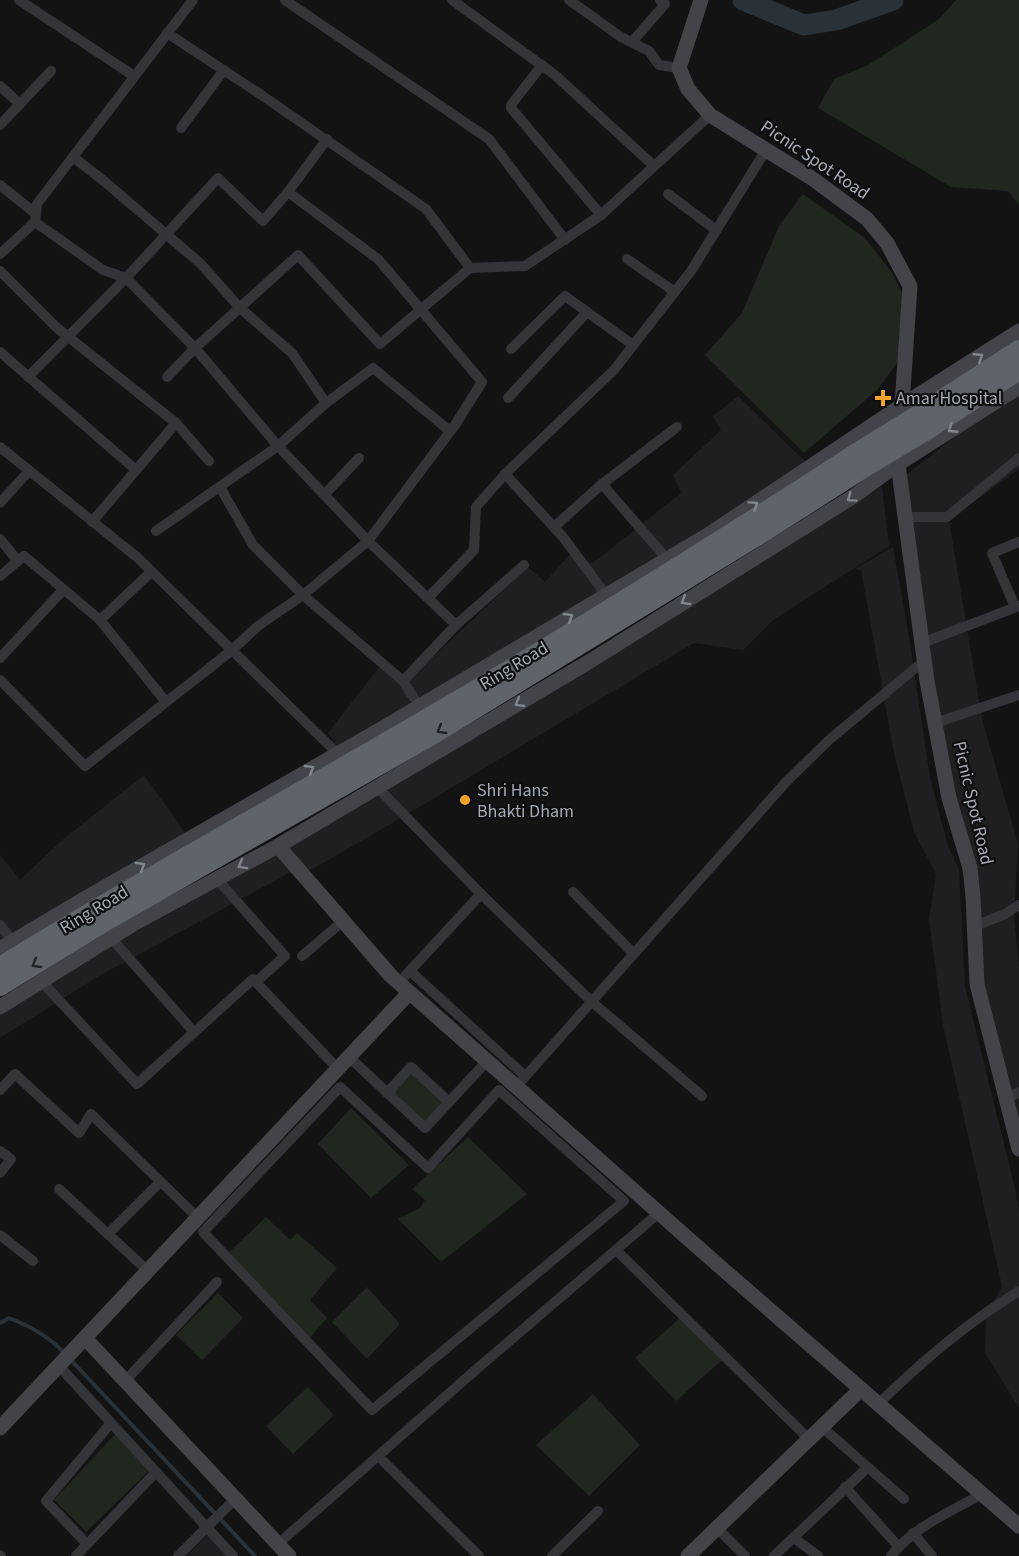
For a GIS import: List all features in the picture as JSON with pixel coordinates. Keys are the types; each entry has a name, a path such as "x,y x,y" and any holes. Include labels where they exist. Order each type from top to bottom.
{"highway":[{"name":"Ring Road","path":"0,986 119,914 432,735 765,531 861,460 1019,350"},
{"name":"Ring Road","path":"0,967 103,903 425,720 752,522 1019,370"}],"street":[{"path":"19,0 134,76"},
{"path":"285,0 489,139 565,240"},
{"path":"452,0 555,75 654,166"},
{"path":"569,0 621,37 650,51 659,64 679,68 688,34 701,0"},
{"path":"632,42 665,4 660,0"},
{"path":"0,254 36,218 37,204 191,1"},
{"path":"167,33 327,139 426,209 470,268"},
{"path":"542,66 511,108 601,215"},
{"name":"Picnic Spot Road","path":"679,68 688,89 710,115 813,179 867,219 888,243 910,286 898,464 935,723 949,798 970,868 977,984 1013,1096 1019,1149"},
{"path":"181,128 224,70"},
{"path":"0,125 51,71"},
{"path":"0,86 20,104"},
{"path":"167,377 195,348 298,255 380,344 470,268 525,266 565,240 601,215 710,115"},
{"path":"28,378 126,278 218,178 263,221 288,192 327,139"},
{"path":"428,598 474,550 476,507 505,474 614,370 691,271 766,150"},
{"path":"73,157 201,264 240,308 292,353 326,403"},
{"path":"0,185 36,218 103,270 126,278 195,348 278,446 324,495 368,541 456,625"},
{"path":"0,680 85,766 231,651 258,626 303,595 368,541 450,432 482,382 378,259 288,192"},
{"path":"668,194 716,230"},
{"path":"627,259 675,292"},
{"path":"0,271 68,336 176,423 209,461"},
{"path":"511,350 565,296 633,345"},
{"path":"508,398 586,312"},
{"path":"0,1007 111,938 278,846 587,663 854,496 861,460 901,406 1019,330"},
{"path":"0,352 136,470"},
{"path":"156,531 278,446 326,403 373,368 450,432"},
{"path":"0,925 6,945 419,706 733,519 861,460 898,464 1019,387"},
{"path":"92,522 176,423"},
{"path":"554,527 602,484 677,427"},
{"path":"0,447 138,558 338,753"},
{"path":"324,495 359,458"},
{"path":"906,517 947,517 1019,459"},
{"path":"0,503 29,471"},
{"path":"505,474 554,527 606,595"},
{"path":"602,484 667,559"},
{"path":"220,488 253,545 303,595 403,681 419,706"},
{"path":"0,538 18,561"},
{"path":"922,644 1017,606 992,553 1019,542"},
{"path":"0,576 24,556 100,620 166,702"},
{"path":"403,681 456,625 524,565"},
{"path":"100,620 151,572"},
{"path":"0,658 63,590"},
{"path":"520,1081 786,782 829,740 925,660"},
{"path":"935,723 1019,695"},
{"path":"377,787 591,1001 702,1096"},
{"path":"278,846 404,988 487,1061 520,1081"},
{"path":"217,879 285,956 256,982"},
{"path":"573,892 633,953"},
{"path":"201,1225 343,1063 404,988 410,971 482,894"},
{"path":"975,926 1005,914 1019,905"},
{"path":"302,956 343,921"},
{"path":"111,938 194,1032"},
{"path":"410,971 520,1081 659,1213 1019,1526"},
{"path":"41,981 137,1084 253,979 343,1063 387,1093 425,1128 487,1061"},
{"path":"387,1093 411,1066 449,1102"},
{"path":"0,1090 15,1074 79,1133 91,1114 201,1225 372,1410 624,1201 499,1090 428,1168 340,1087 201,1225 148,1271 0,1428"},
{"path":"0,1151 11,1160 0,1173"},
{"path":"108,1234 160,1182"},
{"path":"59,1189 148,1271"},
{"path":"278,1544 659,1213"},
{"path":"0,1235 33,1261"},
{"path":"616,1250 810,1439"},
{"path":"125,1381 218,1282"},
{"path":"878,1404 923,1360 971,1322 1019,1291"},
{"path":"85,1338 289,1556"},
{"path":"65,1359 110,1424 156,1472 214,1520 234,1556"},
{"path":"688,1556 861,1389"},
{"path":"87,1544 46,1501 110,1424"},
{"path":"822,1427 904,1499"},
{"path":"378,1456 479,1556"},
{"path":"774,1556 867,1468"},
{"path":"76,1556 156,1472"},
{"path":"845,1487 898,1546"},
{"path":"891,1556 898,1546 913,1533 982,1494"},
{"path":"178,1556 235,1498"},
{"path":"552,1556 598,1511"},
{"path":"717,1528 745,1556"},
{"path":"913,1533 932,1556"},
{"path":"794,1538 818,1556"}],"shaded area":[{"path":"956,0 1019,0 1019,205 1008,191 951,187 818,108 834,79 868,65 939,19"},
{"path":"803,194 865,238 893,274 905,300 900,359 877,390 804,453 705,355 742,313 779,226"},
{"path":"1019,393 1019,469 949,520 982,719 1018,844 1014,917 1019,967 1019,1139 981,983 902,478 988,411"},
{"path":"738,396 806,462 726,517 420,702 408,681 528,567 545,582 569,555 593,563 681,493 673,475 721,430 713,416"},
{"path":"882,486 889,546 773,620 743,650 694,643 306,873 291,872 99,976 0,1038 0,1012 108,943 736,579"},
{"path":"893,547 930,778 948,846 959,869 965,987 1019,1211 1019,1408 985,1353 986,1319 1002,1286 943,1025 929,919 936,874 914,832 894,753 861,570 855,569"},
{"path":"380,666 402,685 411,706 339,748 328,733"},
{"path":"144,775 186,834 0,945 0,855 20,880 61,841"},
{"path":"411,1072 444,1102 424,1124 392,1094"},
{"path":"351,1108 409,1165 371,1198 318,1144"},
{"path":"468,1137 527,1194 441,1262 398,1219 420,1208 425,1200 412,1189"},
{"path":"266,1217 290,1240 297,1233 337,1268 310,1300 327,1318 308,1340 227,1254"},
{"path":"367,1287 400,1324 367,1359 332,1322"},
{"path":"218,1293 243,1318 202,1360 176,1335"},
{"path":"679,1319 722,1360 676,1401 635,1358"},
{"path":"308,1387 334,1415 293,1454 266,1426"},
{"path":"593,1394 640,1445 589,1496 536,1445"},
{"path":"118,1431 153,1467 86,1532 54,1500"},
{"path":"210,1532 233,1556 187,1556"}],"waterway":[{"path":"743,0 804,25 836,20 893,0"},
{"path":"0,1323 9,1318 24,1325 46,1337 65,1354"},
{"path":"70,1359 255,1556"}],"place":[{"name":"Amar Hospital","path":"883,398"},
{"name":"Shri Hans Bhakti Dham","path":"465,800"}]}
